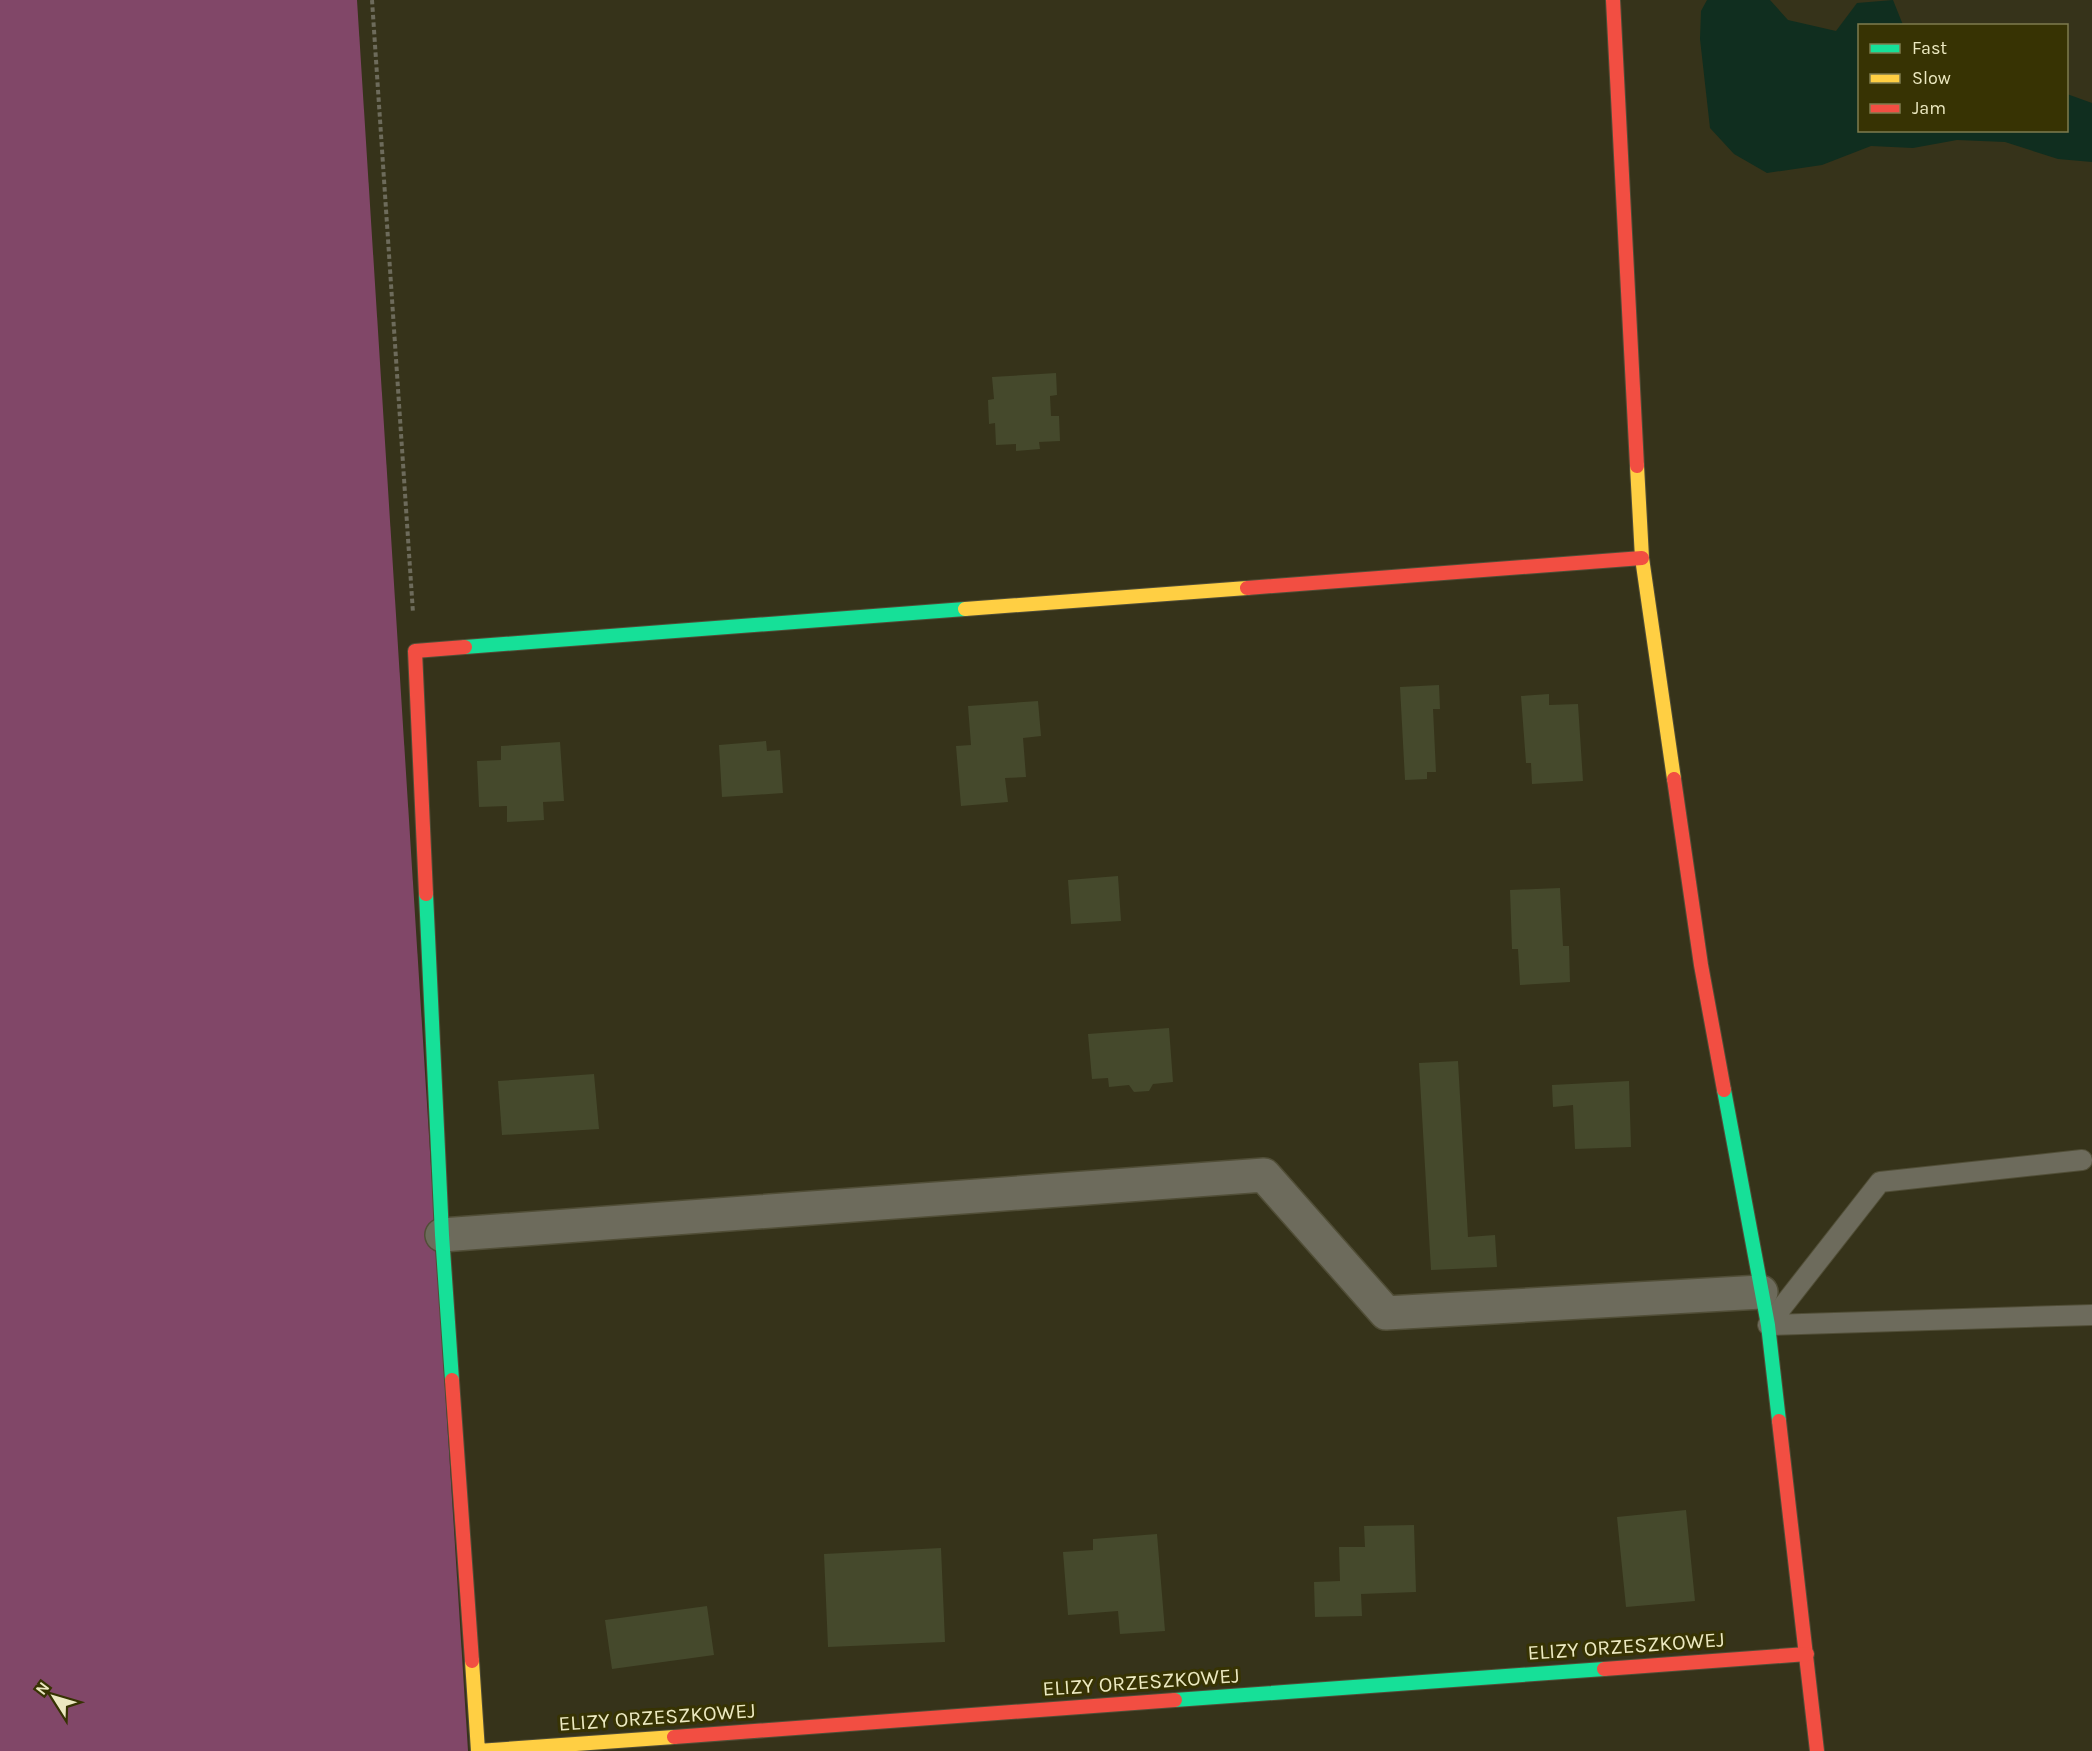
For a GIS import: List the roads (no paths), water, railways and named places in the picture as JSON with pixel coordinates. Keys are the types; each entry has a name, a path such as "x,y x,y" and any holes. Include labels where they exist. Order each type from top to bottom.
{"street":[{"path":"1613,0 1642,558 1701,965 1768,1325 1808,1654 1817,1751"},
{"path":"478,1751 442,1235 416,651 1642,558"},
{"path":"442,1235 1264,1175 1386,1312 1761,1292"},
{"name":"ELIZY ORZESZKOWEJ","path":"478,1751 1808,1654"}],"lane":[{"path":"1768,1325 1880,1182 2082,1160"},
{"path":"1768,1325 2092,1315"}]}
